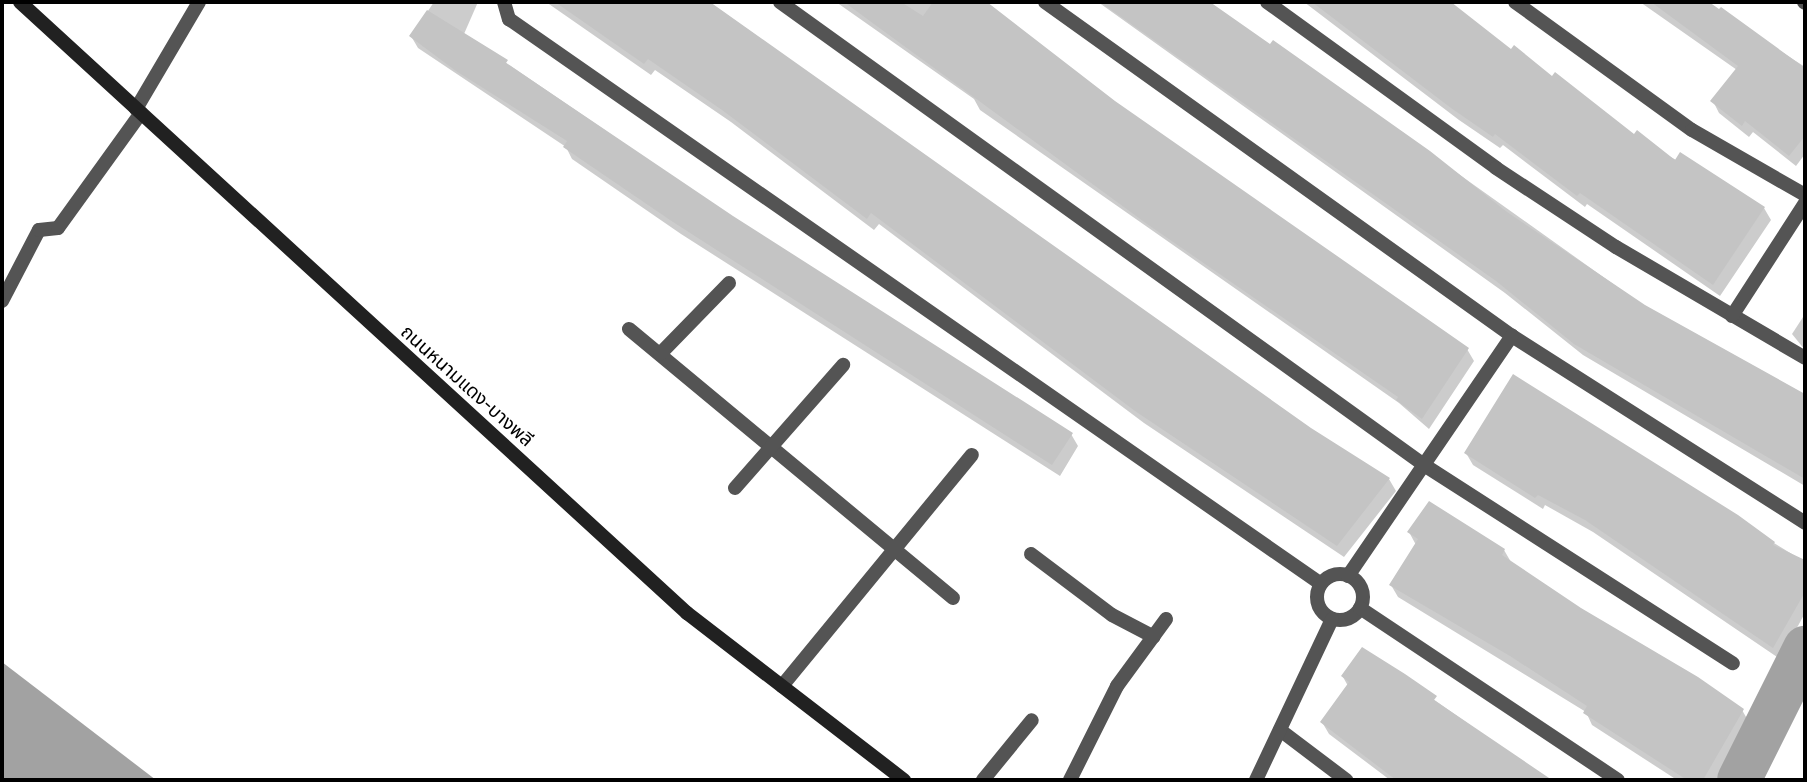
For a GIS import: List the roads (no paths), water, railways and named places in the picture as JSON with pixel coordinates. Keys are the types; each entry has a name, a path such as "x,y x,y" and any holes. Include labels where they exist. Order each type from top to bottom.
{"main road":[{"name":"ถนนหนามแดง-บางพลี","path":"20,2 687,613 904,780"}],"street":[{"path":"2,301 39,230 58,229 139,111 199,2"},
{"path":"504,2 509,19 1321,584"},
{"path":"780,2 1424,465 1732,663"},
{"path":"1045,2 1512,336 1805,523"},
{"path":"1267,2 1496,168 1616,247 1805,358"},
{"path":"1515,2 1692,130 1805,195"},
{"path":"1732,316 1805,203"},
{"path":"660,354 729,283"},
{"path":"629,329 953,598"},
{"path":"1348,576 1512,336"},
{"path":"735,488 774,449 843,365"},
{"path":"782,686 972,455"},
{"path":"1031,554 1112,615 1154,637"},
{"path":"1330,576 1348,576 1360,586 1360,608 1351,618 1332,619 1317,604 1321,584 1330,576"},
{"path":"1360,608 1618,780"},
{"path":"1070,780 1117,687 1166,619"},
{"path":"1256,780 1332,619"},
{"path":"983,780 1032,720"},
{"path":"1279,730 1346,780"}],"waterway":[{"path":"1739,780 1805,648"}]}
